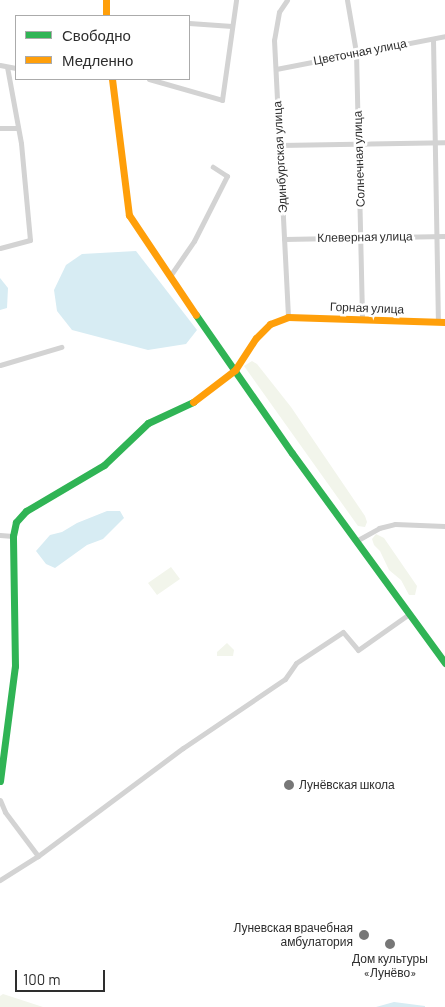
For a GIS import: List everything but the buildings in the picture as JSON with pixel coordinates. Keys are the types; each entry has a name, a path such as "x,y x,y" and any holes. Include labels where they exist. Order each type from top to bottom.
{"street":[{"path":"106,0 106,15"},
{"path":"152,80 222,100 236,0"},
{"name":"Эдинбургская улица","path":"287,0 279,12 275,24 288,316"},
{"name":"Солнечная улица","path":"347,0 356,52 362,318"},
{"path":"190,23 232,26"},
{"name":"Цветочная улица","path":"276,69 445,36"},
{"path":"433,39 436,236 441,322"},
{"path":"0,65 15,68"},
{"path":"0,248 30,240 18,128 7,66"},
{"path":"112,80 125,197 129,215 137,230 356,541 445,663"},
{"path":"0,128 18,128"},
{"path":"280,145 445,142"},
{"path":"170,276 194,242 227,176 213,167"},
{"name":"Клеверная улица","path":"284,239 445,236"},
{"path":"0,781 15,666 13,536 16,522 26,511 104,465 148,423 190,405 235,370 264,327 288,316"},
{"name":"Горная улица","path":"288,316 441,322"},
{"path":"0,365 61,347"},
{"path":"356,541 379,528 395,524 445,526"},
{"path":"0,535 13,536"},
{"path":"0,880 38,856 183,748 285,679 296,664 336,636 343,632 358,650 409,614"},
{"path":"0,800 6,812 38,856"}],"shaded area":[{"path":"136,251 197,330 186,344 148,350 72,330 57,311 54,290 66,265 82,254"},
{"path":"0,278 8,288 7,308 0,310"},
{"path":"252,361 257,364 291,407 365,516 367,522 365,527 358,526 244,366"},
{"path":"107,511 120,511 124,518 103,539 87,545 55,568 46,564 36,551 50,535 62,532 77,523"},
{"path":"376,534 384,538 417,586 415,595 409,595 401,580 389,570 380,551 374,545 372,539"},
{"path":"171,567 180,579 157,595 148,583"},
{"path":"227,643 234,650 233,656 217,656 217,652"},
{"path":"3,994 43,1007 0,1007 0,996"},
{"path":"394,1002 425,1006 425,1007 376,1007"}],"traffic: fast":[{"path":"196,315 292,453 445,663"},
{"path":"0,781 15,666 13,536 16,522 26,511 104,465 148,423 193,402"}],"traffic: slow":[{"path":"106,0 106,15"},
{"path":"112,80 129,215 196,315"},
{"path":"193,402 235,370 256,338 270,324 288,317 445,322"}],"place":[{"name":"Лунёвская школа","path":"289,785"},
{"name":"Луневская врачебная амбулатория","path":"364,935"},
{"name":"Дом культуры «Лунёво»","path":"390,944"}]}
